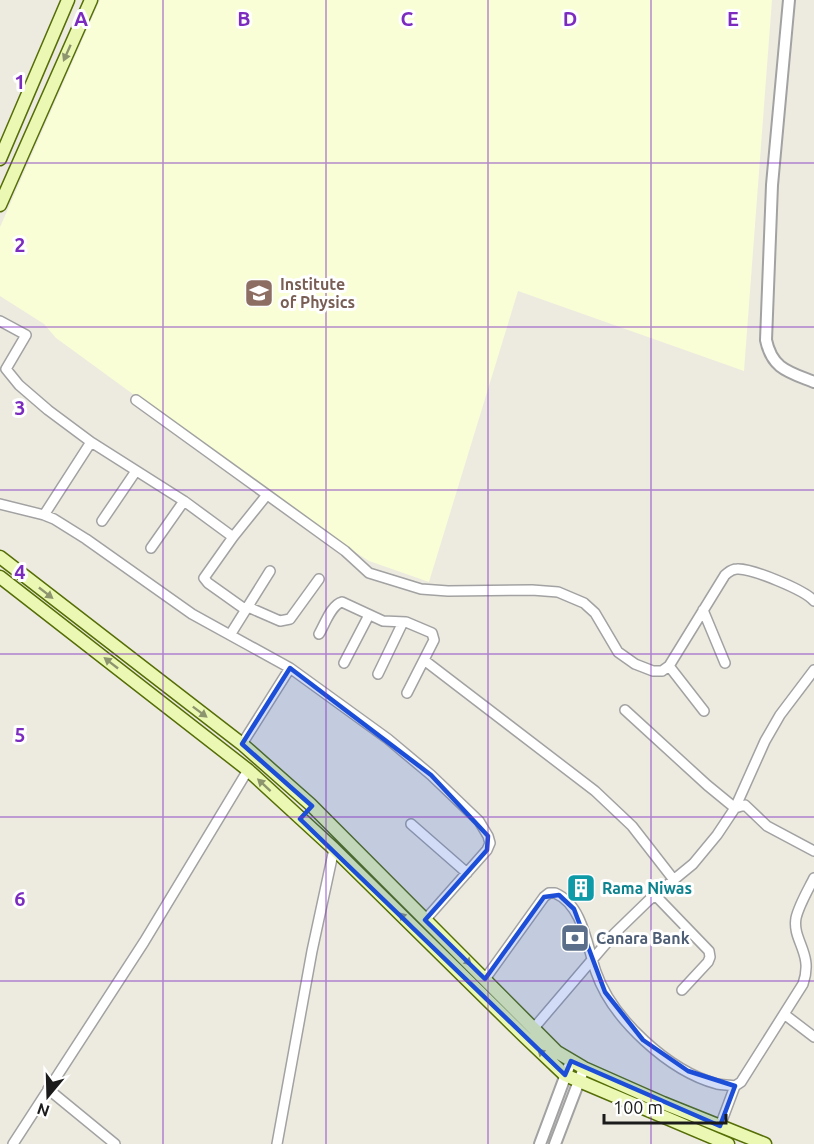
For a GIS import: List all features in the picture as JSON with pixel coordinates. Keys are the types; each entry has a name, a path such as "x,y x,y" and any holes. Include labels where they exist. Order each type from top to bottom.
{"main road":[{"path":"0,159 68,0"},
{"path":"0,205 91,0"},
{"path":"0,557 242,744 312,806 557,1052 584,1068 663,1103 765,1144"},
{"path":"0,577 248,770 334,849 499,1013 565,1075 728,1144"},
{"path":"300,819 312,806"}],"street":[{"path":"789,0 772,185 766,340 769,353 777,365 814,382"},
{"path":"0,321 26,335 6,369 19,385 91,442 184,501 233,537"},
{"path":"136,400 345,551 369,573 421,589 558,592 584,603 595,613 618,652 635,664 652,671 662,671 669,666 725,575 732,569 746,569 797,589 814,601"},
{"path":"44,515 91,442"},
{"path":"102,521 136,471"},
{"path":"266,496 204,578 208,583 247,608 280,621 290,619 319,579"},
{"path":"151,548 184,501"},
{"path":"0,504 44,515 86,539 192,614 290,668 388,740 431,775 479,821 490,843 487,850 425,920"},
{"path":"230,635 270,571"},
{"path":"319,634 338,603 346,602 383,621 413,624 432,633 434,640 407,693"},
{"path":"703,610 725,663"},
{"path":"344,663 369,615"},
{"path":"378,674 402,622"},
{"path":"424,660 595,791 632,826 674,880"},
{"path":"669,666 704,711"},
{"path":"242,744 290,668"},
{"path":"533,1029 615,933 655,895 693,864 717,835 735,808 765,741 780,715 814,670"},
{"path":"625,710 707,786 735,808"},
{"path":"13,1144 144,942 248,770"},
{"path":"735,808 745,805 767,826 814,851"},
{"path":"411,824 467,873"},
{"path":"277,1144 312,951 334,849"},
{"path":"720,1125 735,1086 741,1082 803,984 807,972 806,957 797,931 796,919 814,878"},
{"path":"485,979 544,897 549,893 559,895 574,909 605,992 643,1040 688,1071 717,1084 735,1086"},
{"path":"655,895 709,951 708,962 682,990"},
{"path":"783,1014 814,1036"},
{"path":"540,1144 571,1061"},
{"path":"555,1144 584,1068"},
{"path":"48,1089 116,1144"}],"highlighted area":[{"path":"290,668 431,775 488,836 487,850 425,920 485,979 544,897 559,895 574,909 605,992 643,1040 688,1071 735,1086 720,1126 571,1061 565,1075 300,819 312,806 242,744"}],"shaded area":[{"name":"Institute of Physics","path":"100,0 772,0 744,371 518,291 429,582 369,561 325,533 189,435 56,338 44,324 0,296 0,227"}],"place":[{"name":"Institute of Physics","path":"259,293"},
{"name":"Rama Niwas","path":"581,888"},
{"name":"Canara Bank","path":"575,938"}]}
